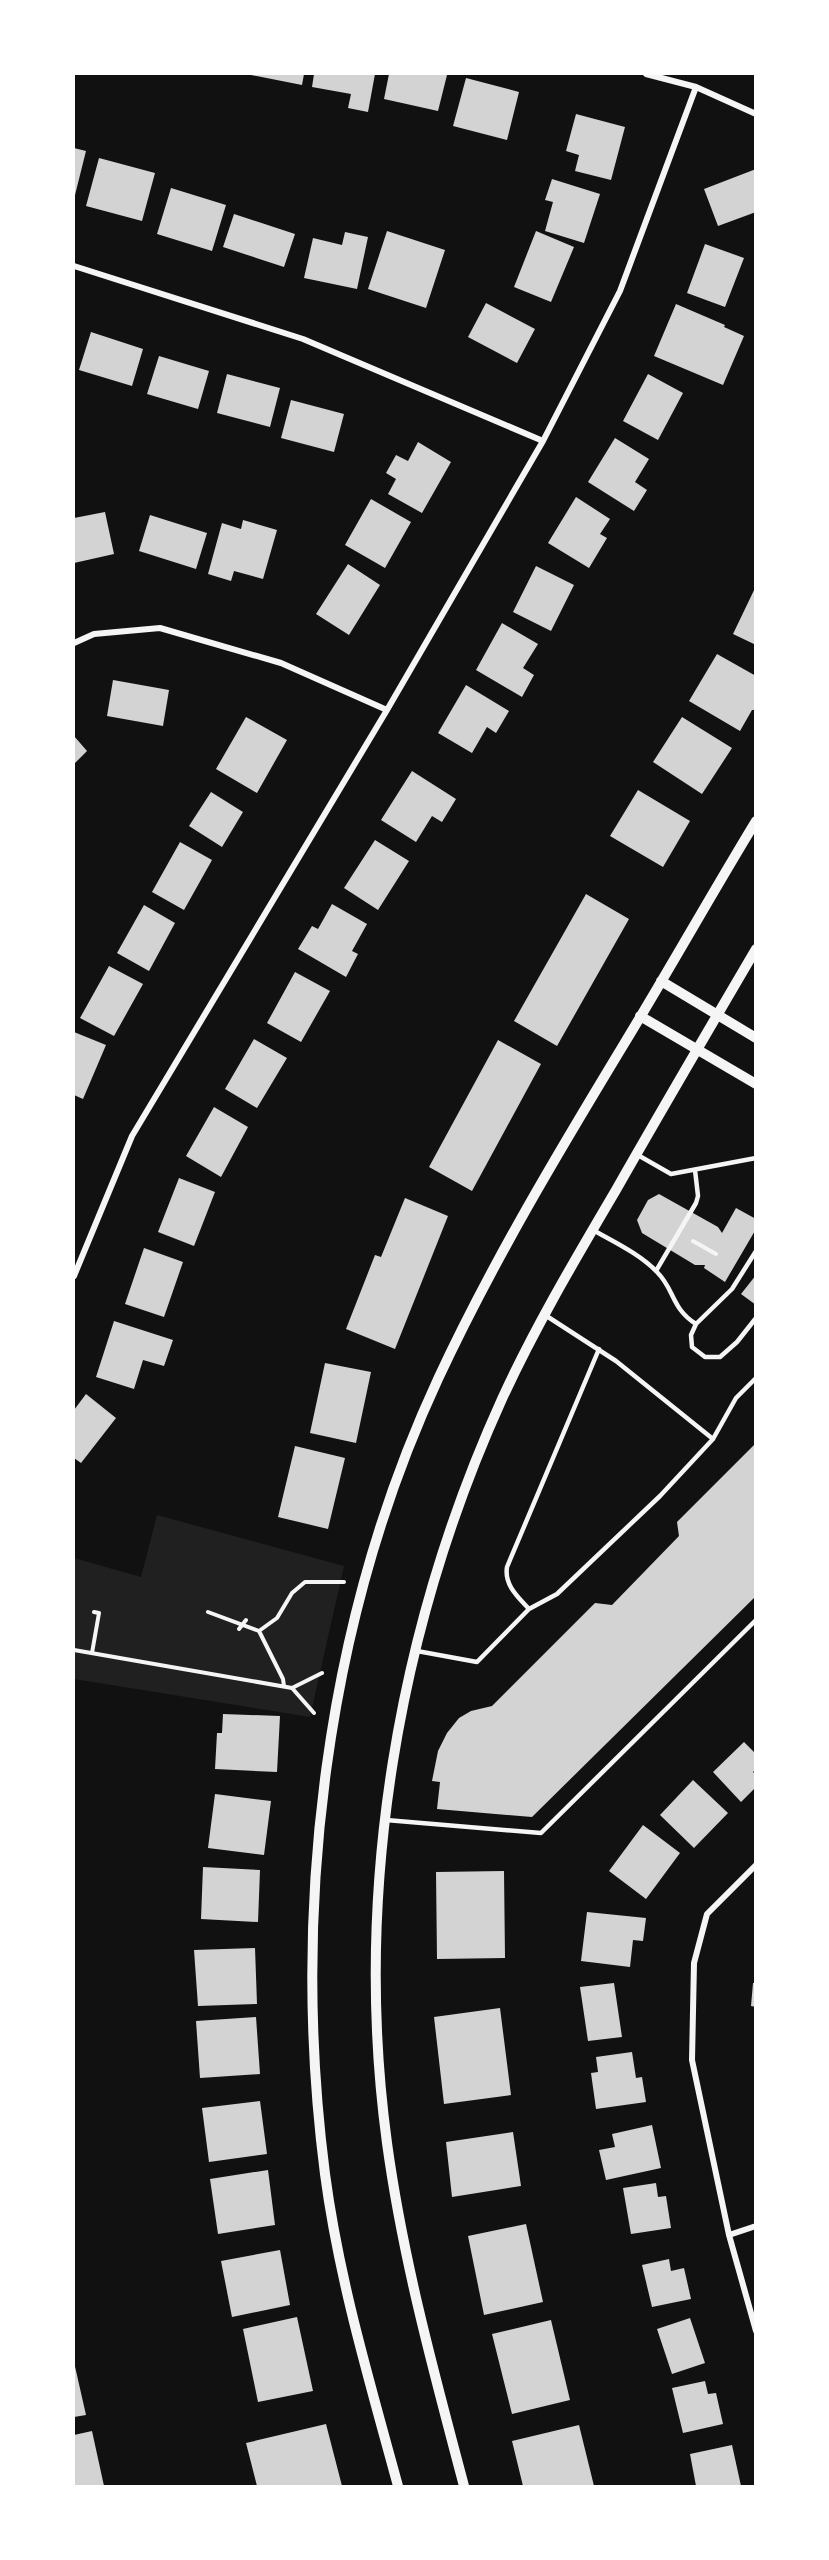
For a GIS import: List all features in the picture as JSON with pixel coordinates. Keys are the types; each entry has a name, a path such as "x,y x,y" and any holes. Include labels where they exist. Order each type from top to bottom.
{"street":[{"path":"646,74 696,87 756,114"},
{"path":"74,1276 132,1136 387,710 543,441 620,291 696,87"},
{"path":"74,266 303,339 543,441"},
{"path":"74,643 93,634 160,628 281,663 387,710"},
{"path":"398,2487 366,2369 339,2255 326,2177 316,2087 311,1987 312,1929 319,1841 335,1716 371,1562 400,1473 427,1404 463,1327 500,1256 756,821"},
{"path":"464,2487 410,2273 386,2135 378,2044 378,1905 386,1820 400,1723 416,1651 446,1542 473,1468 506,1390 545,1315 636,1154 756,949"},
{"path":"661,981 756,1038"},
{"path":"640,1016 756,1084"},
{"path":"756,1866 707,1914 694,1963 692,2060 729,2235 756,2331"},
{"path":"729,2235 756,2226"}],"lane":[{"path":"636,1154 671,1174 756,1158"},
{"path":"656,1270 698,1196 695,1170"},
{"path":"593,1230 656,1270 665,1282 679,1312 696,1324"},
{"path":"756,1251 732,1289 696,1324 691,1335 692,1347 705,1357 720,1357 756,1318"},
{"path":"545,1315 599,1349 713,1439"},
{"path":"529,1610 509,1586 506,1580 507,1567 599,1349"},
{"path":"416,1651 477,1662 529,1610 557,1594 584,1570 660,1496 713,1439 736,1398 756,1378"},
{"path":"386,1820 541,1833 756,1620"}],"path":[{"path":"678,1232 716,1254"},
{"path":"259,1631 277,1618 292,1593 305,1582 344,1582"},
{"path":"92,1653 99,1613 94,1612"},
{"path":"208,1612 244,1622 259,1631 284,1679 284,1686"},
{"path":"239,1629 244,1622"},
{"path":"74,1650 284,1686 291,1688 314,1713"},
{"path":"291,1688 322,1673"}],"shaded area":[{"path":"157,1515 344,1566 310,1717 74,1679 74,1558 141,1577"}],"building":[{"path":"251,74 304,74 302,85"},
{"path":"314,74 375,74 368,112 348,108 351,94 312,87"},
{"path":"389,74 447,75 438,111 384,99"},
{"path":"466,78 519,92 507,140 453,126"},
{"path":"576,114 625,127 611,180 575,171 579,155 566,151"},
{"path":"74,148 86,151 74,199"},
{"path":"99,158 155,173 142,221 86,206"},
{"path":"756,169 756,212 718,226 704,189"},
{"path":"552,179 600,194 584,243 545,231 553,202 545,200"},
{"path":"171,188 226,205 212,251 157,234"},
{"path":"234,214 295,234 284,267 223,247"},
{"path":"387,231 445,250 426,308 368,289"},
{"path":"536,231 574,247 551,302 514,287"},
{"path":"345,232 368,237 357,289 304,278 313,238 342,245"},
{"path":"705,244 744,258 725,307 687,293"},
{"path":"486,303 535,329 517,363 468,337"},
{"path":"676,304 725,325 724,327 744,336 723,385 654,356"},
{"path":"91,332 143,349 132,386 79,370"},
{"path":"159,356 209,371 198,409 147,394"},
{"path":"227,374 280,388 270,427 217,413"},
{"path":"648,374 683,393 658,440 623,421"},
{"path":"291,400 344,414 334,452 281,438"},
{"path":"615,438 649,459 635,482 647,490 634,511 588,482"},
{"path":"418,442 451,462 422,513 388,494 396,479 386,473 396,455 408,461"},
{"path":"576,497 610,519 600,534 607,538 589,568 548,543"},
{"path":"371,499 411,522 385,568 345,545"},
{"path":"105,512 114,554 74,563 74,518"},
{"path":"150,515 207,533 196,569 139,551"},
{"path":"243,520 277,530 263,579 234,571 231,581 208,574 222,523 241,529"},
{"path":"348,564 380,585 349,635 316,614"},
{"path":"536,566 574,585 551,631 513,612"},
{"path":"756,586 756,645 733,634"},
{"path":"502,623 538,644 523,668 534,675 522,697 476,670"},
{"path":"717,654 756,676 756,710 752,710 740,731 689,701"},
{"path":"113,680 169,690 163,726 107,716"},
{"path":"466,685 509,711 496,733 487,727 472,753 438,733"},
{"path":"246,717 287,740 257,793 216,769"},
{"path":"682,717 732,748 702,794 653,762"},
{"path":"74,736 87,751 74,764"},
{"path":"412,771 456,799 442,822 432,816 416,842 381,820"},
{"path":"638,790 690,821 663,867 610,836"},
{"path":"211,792 243,812 222,847 189,826"},
{"path":"375,840 409,861 378,910 344,888"},
{"path":"180,842 212,860 184,910 152,892"},
{"path":"586,894 629,919 557,1046 514,1021"},
{"path":"332,904 367,924 352,951 358,954 346,977 298,949 312,926 318,929"},
{"path":"144,905 175,923 149,971 117,953"},
{"path":"109,966 143,984 114,1036 80,1018"},
{"path":"295,972 330,991 301,1042 267,1023"},
{"path":"74,1032 106,1045 83,1099 74,1095"},
{"path":"254,1039 287,1058 257,1108 225,1089"},
{"path":"498,1040 541,1064 472,1191 429,1167"},
{"path":"214,1107 248,1127 221,1177 186,1156"},
{"path":"179,1178 215,1192 194,1246 158,1232"},
{"path":"659,1194 718,1227 722,1233 736,1208 756,1219 756,1229 725,1282 704,1268 705,1265 695,1265 642,1233 637,1220 648,1200"},
{"path":"405,1198 448,1216 395,1349 346,1329 375,1255 381,1257"},
{"path":"144,1248 183,1262 164,1317 125,1304"},
{"path":"756,1275 756,1305 741,1294"},
{"path":"114,1321 173,1340 164,1366 143,1360 134,1389 96,1377"},
{"path":"325,1363 371,1372 356,1443 310,1433"},
{"path":"86,1394 116,1418 81,1463 74,1458 74,1410"},
{"path":"756,1443 756,1596 532,1817 437,1809 440,1782 432,1781 438,1751 447,1733 459,1718 471,1711 492,1706 595,1603 612,1605 679,1536 677,1522"},
{"path":"295,1446 345,1458 328,1529 278,1517"},
{"path":"223,1714 280,1716 277,1772 215,1769 217,1733 222,1733"},
{"path":"744,1742 756,1754 756,1769 753,1772 756,1775 756,1787 741,1802 713,1772"},
{"path":"693,1780 728,1813 694,1848 660,1815"},
{"path":"215,1794 271,1801 264,1855 208,1848"},
{"path":"643,1825 680,1853 646,1899 609,1871"},
{"path":"203,1867 260,1870 258,1922 201,1919"},
{"path":"504,1871 505,1958 437,1959 436,1872"},
{"path":"587,1912 646,1918 643,1941 633,1940 630,1967 581,1961"},
{"path":"255,1948 257,2004 198,2006 194,1950"},
{"path":"614,1983 622,2037 588,2041 580,1987"},
{"path":"753,1983 756,1983 756,2007 751,2006"},
{"path":"500,2008 511,2095 444,2104 434,2017"},
{"path":"256,2017 260,2074 200,2078 196,2021"},
{"path":"632,2052 636,2078 642,2077 646,2102 596,2109 591,2073 598,2072 596,2057"},
{"path":"260,2101 267,2154 209,2162 202,2108"},
{"path":"652,2125 661,2168 606,2180 599,2150 615,2147 612,2134"},
{"path":"513,2132 521,2186 452,2197 446,2142"},
{"path":"268,2170 275,2225 218,2234 210,2179"},
{"path":"656,2183 658,2197 666,2196 671,2228 631,2234 623,2188"},
{"path":"526,2224 543,2302 484,2315 468,2236"},
{"path":"280,2250 290,2305 232,2317 221,2261"},
{"path":"669,2259 671,2271 684,2268 691,2299 652,2307 642,2265"},
{"path":"297,2317 313,2391 258,2402 243,2329"},
{"path":"690,2318 705,2363 672,2374 657,2329"},
{"path":"551,2320 570,2400 512,2414 492,2334"},
{"path":"74,2362 86,2415 74,2417"},
{"path":"705,2381 708,2394 716,2393 723,2424 683,2433 672,2388"},
{"path":"326,2424 342,2486 257,2486 246,2443"},
{"path":"579,2425 594,2486 523,2486 512,2441"},
{"path":"92,2431 104,2486 74,2486 74,2435"},
{"path":"732,2445 741,2486 696,2486 690,2454"}]}
